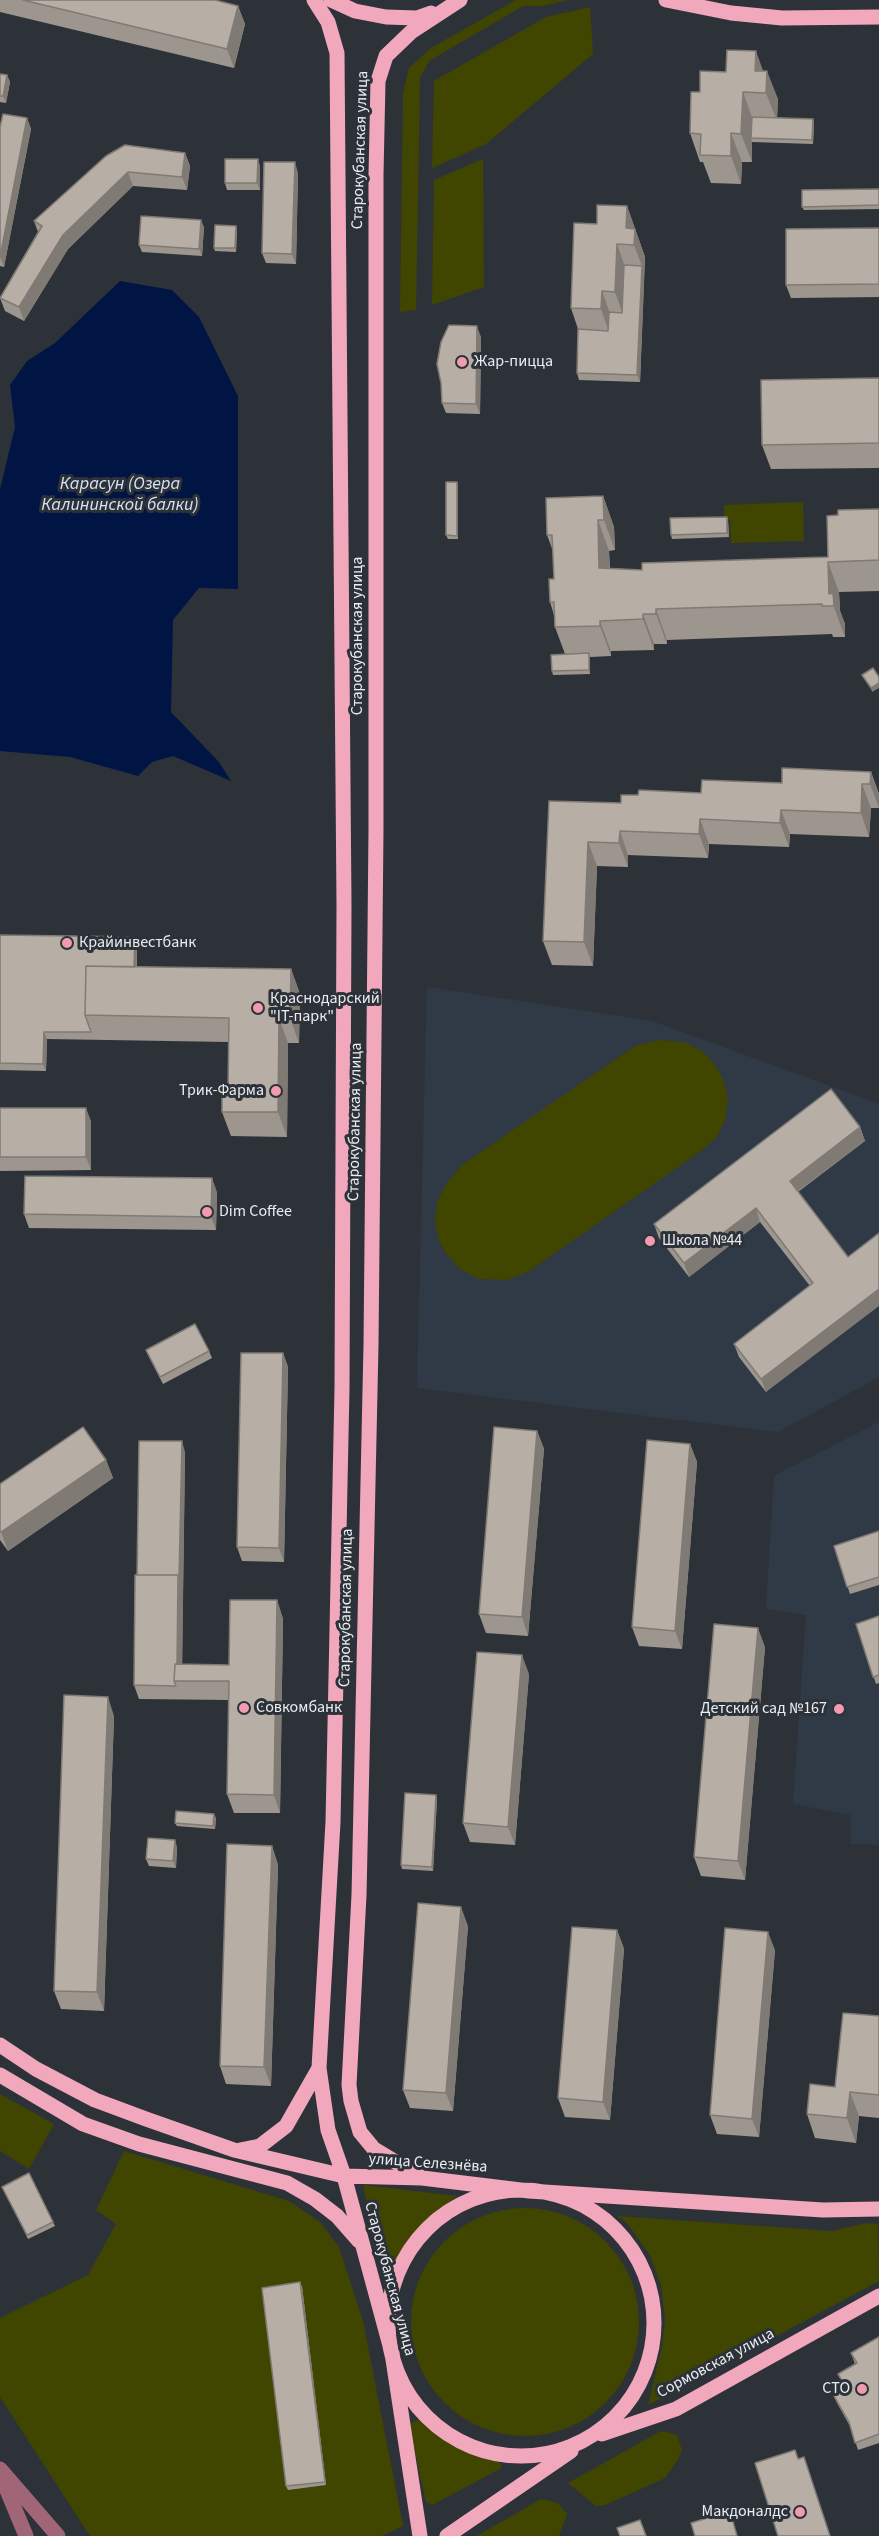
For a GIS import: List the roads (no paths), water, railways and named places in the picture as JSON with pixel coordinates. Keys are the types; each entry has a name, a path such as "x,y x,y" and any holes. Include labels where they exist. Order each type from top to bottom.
{"main road":[{"name":"Старокубанская улица","path":"314,0 328,22 337,53 344,905 342,1388 333,1822 319,2068 328,2130 344,2176 392,2353 415,2534"},
{"path":"331,0 363,13 401,19 426,15 459,0"},
{"name":"Старокубанская улица","path":"422,2178 374,2150 360,2132 349,2085 359,1895 371,1346 376,841 376,175 378,81 386,56 411,32 459,0"},
{"path":"666,0 730,13 782,18 879,16"},
{"name":"улица Селезнёва","path":"0,2045 36,2069 95,2100 234,2150 344,2176 422,2178 529,2191 823,2210 879,2209"},
{"name":"Старокубанская улица","path":"234,2150 260,2146 286,2126 319,2068"},
{"path":"0,2075 83,2124 139,2144 287,2183 337,2216 361,2243"},
{"path":"529,2191 570,2200 604,2219 630,2247 643,2270 651,2295 654,2334 645,2372 633,2395 617,2415 586,2439 556,2451 524,2456 498,2454 467,2444 439,2428 420,2410 402,2383 392,2353 388,2326 390,2300 400,2269 417,2241 435,2223 468,2202 506,2192 529,2191"},
{"name":"Сормовская улица","path":"447,2536 586,2439 676,2409 879,2296"}],"street":[{"path":"0,2469 58,2536"},
{"path":"0,2474 26,2536"}],"water":[{"name":"Карасун (Озера Калининской балки)","path":"120,281 172,290 199,317 238,396 238,589 199,588 173,620 171,712 219,762 231,781 173,756 152,762 138,776 70,757 0,751 0,489 15,427 10,385 27,361 55,343"}],"place":[{"name":"Жар-пицца","path":"462,362"},
{"name":"Крайинвестбанк","path":"67,943"},
{"name":"Краснодарский \"IT-парк\"","path":"258,1008"},
{"name":"Трик-Фарма","path":"276,1091"},
{"name":"Dim Coffee","path":"207,1212"},
{"name":"Школа №44","path":"650,1241"},
{"name":"Совкомбанк","path":"244,1708"},
{"name":"Детский сад №167","path":"839,1709"},
{"name":"СТО","path":"862,2389"},
{"name":"Макдоналдс","path":"800,2512"}]}
